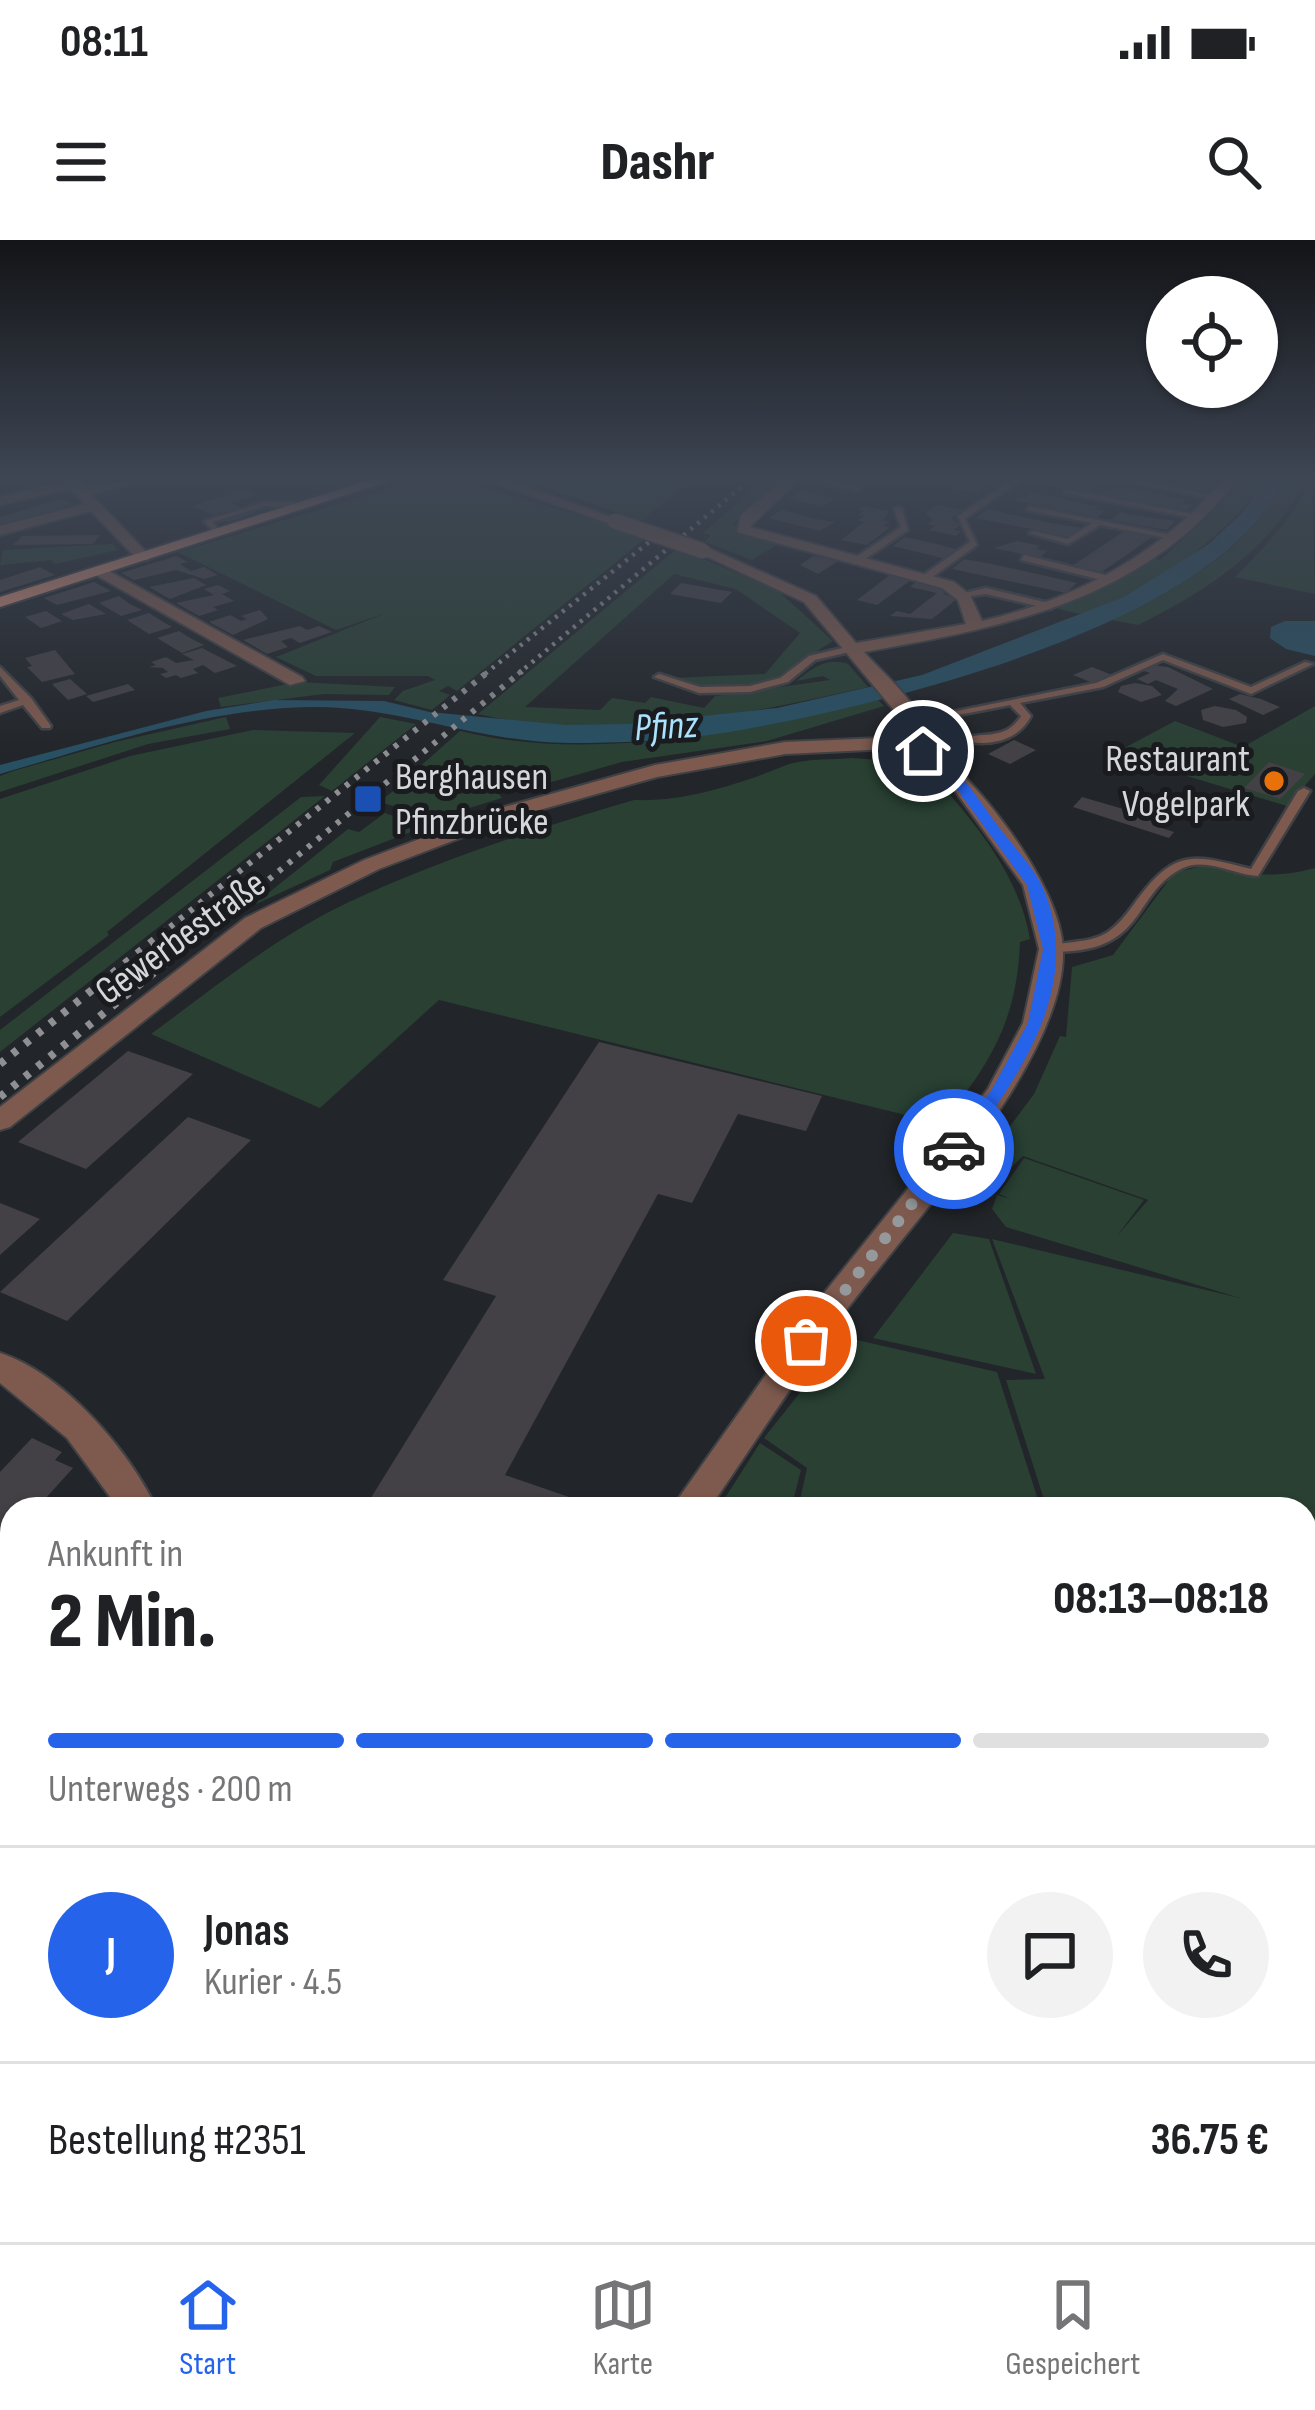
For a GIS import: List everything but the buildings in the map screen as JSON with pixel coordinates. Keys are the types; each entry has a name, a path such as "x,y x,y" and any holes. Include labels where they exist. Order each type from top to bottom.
{"main road":[{"path":"0,602 99,571"}],"street":[{"path":"101,571 296,680"},
{"path":"697,1497 827,1311 999,1093 1036,1023 1051,949 1034,885 861,656 810,598 750,571"},
{"path":"899,571 964,594 974,609 976,627"},
{"path":"861,656 1050,606 1116,571"},
{"name":"Gewerbestraße","path":"0,1121 253,923 367,868 519,812 697,765 911,725"},
{"path":"0,1366 50,1397 95,1442 131,1497"}],"lane":[{"path":"926,578 935,571"},
{"path":"1078,571 1106,578"},
{"path":"964,594 986,591 1050,606"},
{"path":"659,677 699,690 749,689 784,680 812,658 861,656"},
{"name":"Gewerbestraße","path":"911,725 1058,690 1099,685 1163,657 1251,691 1307,664"},
{"path":"0,670 46,726"},
{"path":"0,710 27,700"},
{"path":"964,739 1000,738 1020,729 1026,716 1013,702"},
{"path":"1051,949 1085,948 1108,941 1182,862 1204,861 1254,873 1304,791"}],"green space":[{"path":"217,571 604,571 457,691 448,686 439,691 450,695 432,710 394,700 403,691 435,680 428,676 316,676 276,657 386,613 336,630"},
{"path":"650,571 732,571 778,591 833,641 767,683 697,688 670,678 765,674 800,633 736,589 674,574 525,707 600,710 612,698 645,703 651,697 704,708 715,696 830,680 823,676 796,681 833,662 848,664 868,687 724,716 625,726 526,723 478,714"},
{"path":"1126,571 1170,571 1105,609 1084,614 1056,608"},
{"path":"1200,571 1227,571 1138,625 1111,620 1161,594"},
{"path":"1240,571 1314,571 1315,594 1235,577"},
{"path":"298,682 395,687 389,695 324,694 221,707 218,698"},
{"path":"878,700 884,706 767,741 622,762 534,787 504,777 408,777 460,731 511,740 616,744 723,732"},
{"path":"1315,706 1315,774 1287,806 1113,754 1175,721 1243,747"},
{"path":"226,717 230,729 148,744 0,792 0,776 13,771"},
{"path":"380,717 416,724 332,791 319,785"},
{"path":"253,730 355,733 109,935 0,1017 0,799 130,756"},
{"path":"852,758 922,763 989,844 1024,913 1030,939 1020,942 1007,1019 987,1061 942,1124 439,1000 320,1108 151,1034 297,930 419,872 634,800 711,790 800,762"},
{"path":"496,779 524,790 513,786 497,791 502,798 437,818 379,802 402,784"},
{"path":"325,796 0,1052 0,1030 301,797"},
{"path":"385,813 424,827 333,862 330,870 252,906 348,829 359,832"},
{"path":"1206,865 1260,874 1315,868 1315,1497 1043,1497 1006,1380 1045,1379 992,1239 1240,1298 1006,1227 992,1209 997,1195 1011,1199 999,1194 1024,1158 1144,1200 1117,1236 1148,1200 1023,1156 972,1205 953,1203 1034,1094 1060,1036 1066,1037 1072,967 1113,955 1174,873"},
{"path":"953,1233 989,1239 1036,1374 873,1338"},
{"path":"844,1337 997,1372 1037,1497 801,1497 807,1468 764,1438"},
{"path":"760,1443 801,1470 794,1497 726,1497"}],"water":[{"name":"Pfinz","path":"1165,571 1198,571 1118,617 948,681 863,704 704,736 536,741 342,708 270,709 153,730 0,774 0,765 206,711 274,700 384,701 430,712 565,725 629,724 777,708 922,675 1124,597"},
{"path":"1285,621 1315,621 1315,656 1286,649 1270,638 1271,627"}],"railway":[{"path":"485,674 613,571"},
{"path":"518,674 640,571"},
{"path":"170,927 489,671"},
{"path":"211,927 522,671"},
{"path":"0,1064 174,924"},
{"path":"0,1097 214,924"}],"way so far":[{"path":"806,1341 954,1149"}],"place":[{"name":"Restaurant Vogelpark","path":"1274,781"},
{"name":"Berghausen Pfinzbrücke","path":"368,799"}],"route":[{"path":"923,751 946,766 1034,885 1051,949 1036,1023 999,1093 954,1149"}]}
